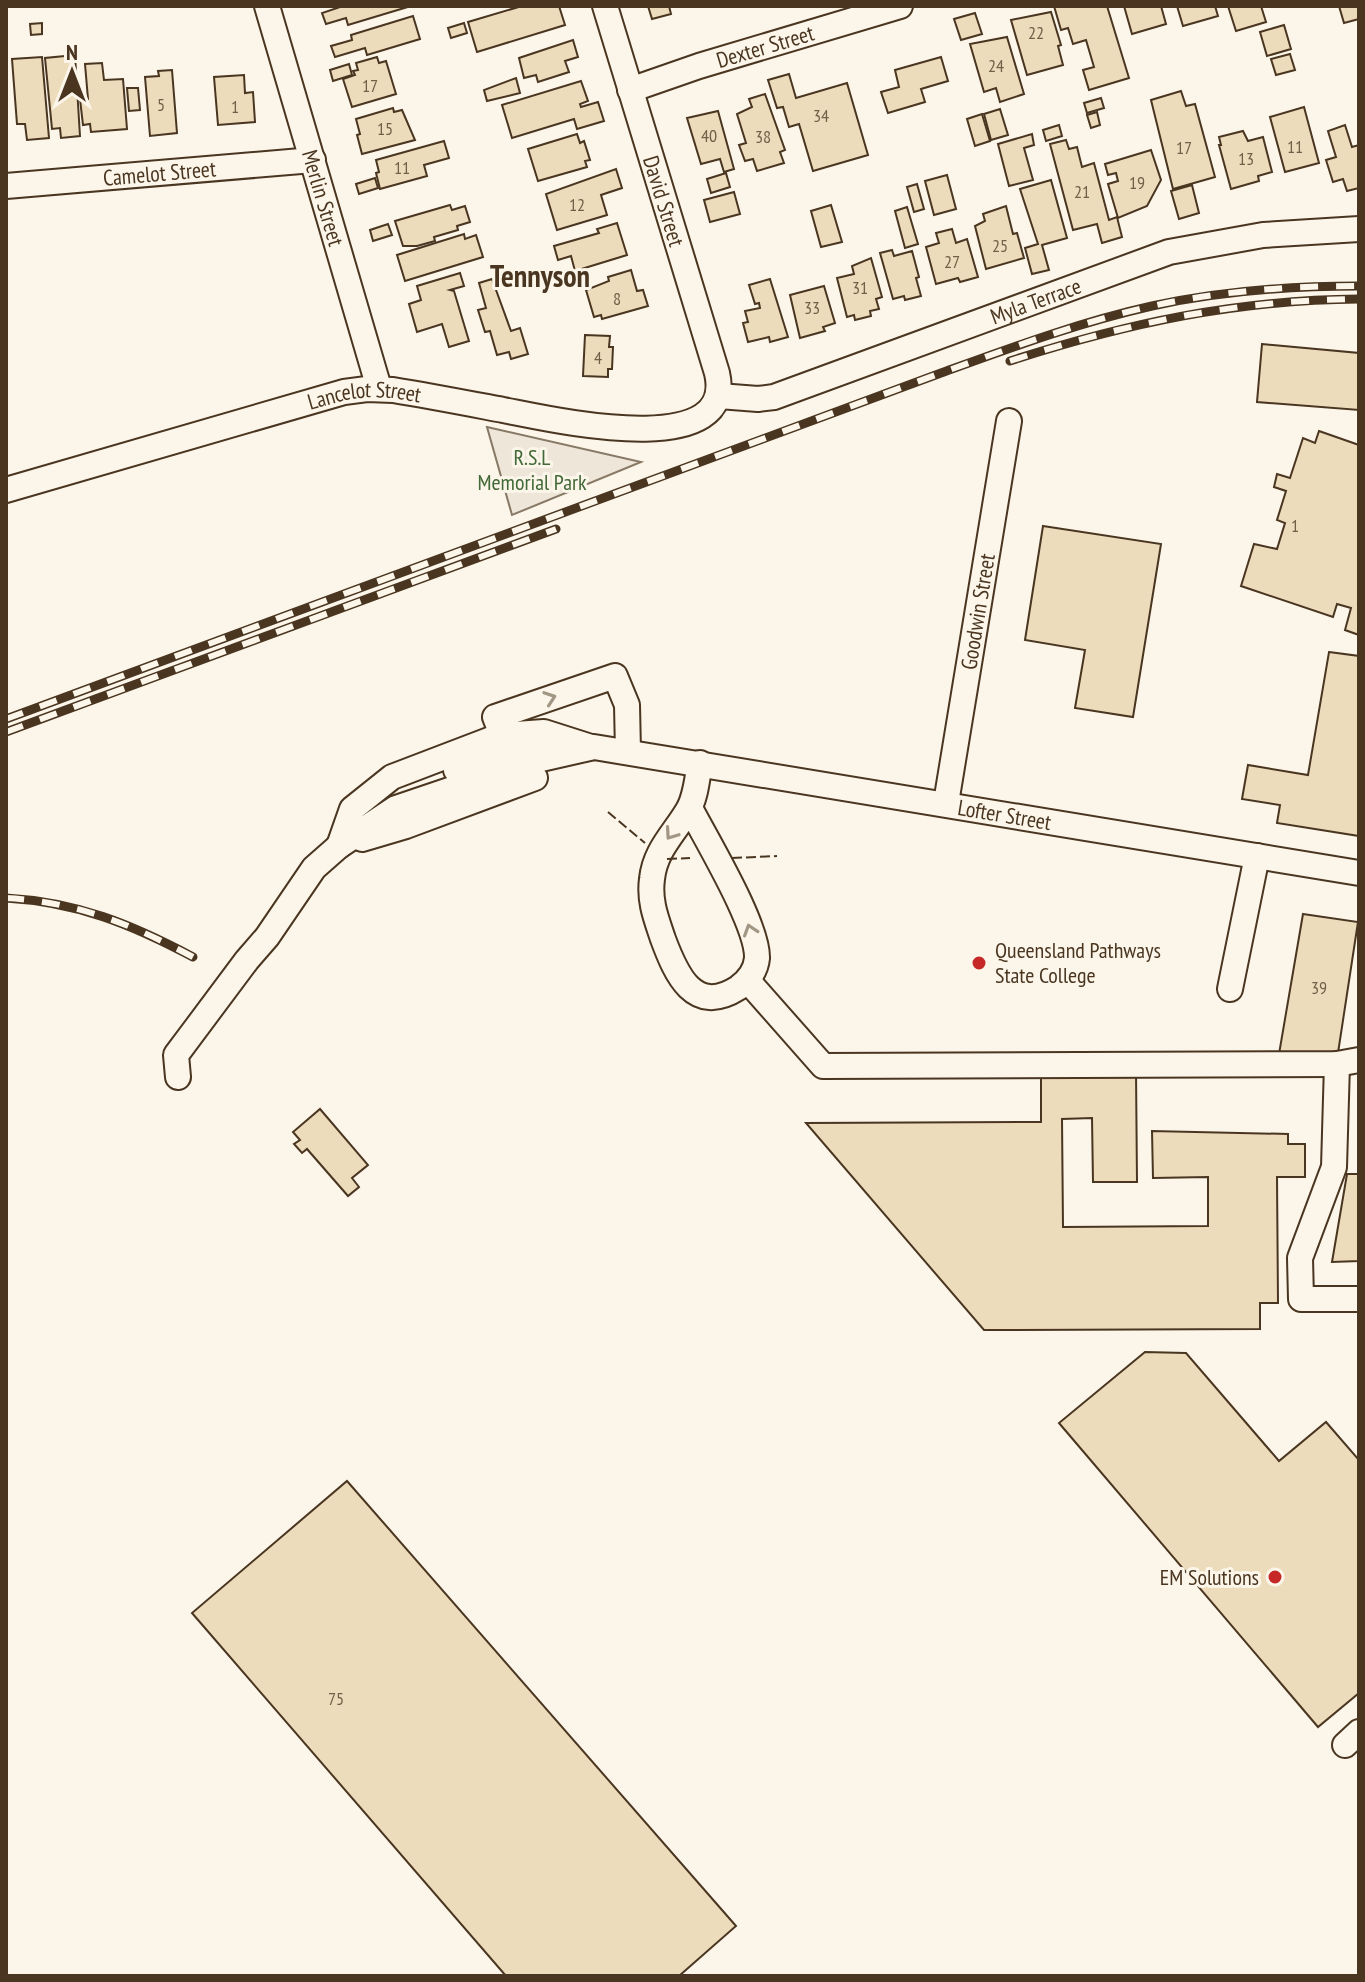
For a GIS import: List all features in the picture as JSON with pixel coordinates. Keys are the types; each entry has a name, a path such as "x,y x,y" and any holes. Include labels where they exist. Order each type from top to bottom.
{"street":[{"name":"Merlin Street","path":"267,6 379,388"},
{"name":"David Street","path":"605,6 717,373 719,396"},
{"name":"Dexter Street","path":"630,90 699,66 900,6"},
{"name":"Camelot Street","path":"6,186 313,160"},
{"name":"Myla Terrace","path":"719,396 774,397 1169,252 1263,235 1359,229"},
{"name":"Lancelot Street","path":"6,490 329,396 379,388 622,430 656,428 696,420 711,410 719,396"},
{"name":"Goodwin Street","path":"946,803 1009,421"},
{"path":"502,735 495,717 615,676 627,705 640,754"},
{"path":"339,846 352,809 392,777 502,735 544,732 594,747"},
{"name":"Lofter Street","path":"594,747 1359,873"},
{"path":"178,1077 176,1055 267,937 314,868 339,846 396,808 541,759 594,747"},
{"path":"690,808 751,928 757,959 748,981 731,992 708,997 693,992 682,981 651,904 652,878 658,853 690,808 700,763"},
{"path":"1230,989 1257,856"},
{"path":"748,981 823,1066 1348,1062 1334,1167 1300,1258 1301,1299 1359,1299"}],"green space":[{"name":"R.S.L Memorial Park","path":"487,427 641,462 512,515"}],"building":[{"path":"343,6 411,6 348,25 346,18 326,24 322,13"},
{"path":"522,6 559,6 565,25 477,52 468,22"},
{"path":"648,6 669,6 671,14 652,19"},
{"path":"1054,6 1107,6 1129,78 1089,90 1083,70 1094,67 1086,40 1073,44 1068,28 1061,30"},
{"path":"1124,6 1161,6 1166,24 1132,34"},
{"path":"1177,6 1215,6 1218,16 1183,26"},
{"path":"1228,6 1261,6 1266,22 1236,31"},
{"path":"1339,6 1359,6 1359,19 1344,23"},
{"path":"1051,12 1061,45 1058,46 1063,65 1027,75 1011,20"},
{"path":"975,13 982,34 961,40 954,19"},
{"path":"413,16 420,39 367,55 365,48 335,57 331,46 352,40 351,35"},
{"path":"42,23 42,34 31,35 30,24"},
{"path":"464,23 467,33 451,38 448,28"},
{"path":"1284,25 1291,49 1267,56 1260,32"},
{"path":"1007,37 1024,94 1000,102 996,88 984,92 970,44"},
{"path":"573,40 578,57 565,61 569,72 538,82 536,75 524,78 519,58"},
{"path":"1290,54 1295,70 1276,75 1271,59"},
{"path":"75,55 80,136 61,138 60,128 52,129 45,58"},
{"path":"42,57 49,138 27,140 25,124 17,124 12,59"},
{"path":"377,57 379,63 386,61 396,94 352,107 343,79 355,75 353,71 358,70 356,63"},
{"path":"941,57 948,81 921,89 925,102 888,113 881,92 899,87 895,70"},
{"path":"102,63 104,80 123,79 127,129 91,132 90,124 83,125 80,99 88,99 85,64"},
{"path":"349,64 352,75 333,81 330,70"},
{"path":"172,70 177,133 150,136 145,77 159,76 158,71"},
{"path":"789,74 796,98 847,83 868,155 813,171 799,124 789,127 783,107 777,108 768,80"},
{"path":"244,75 245,93 253,92 255,122 218,125 214,77"},
{"path":"516,78 520,93 487,101 484,90"},
{"path":"581,81 588,101 580,104 581,107 598,102 604,121 577,129 574,119 512,138 502,105"},
{"path":"127,88 138,88 140,110 129,111"},
{"path":"1181,91 1186,106 1195,104 1215,177 1173,189 1151,100"},
{"path":"765,94 785,150 780,152 784,163 757,171 753,159 745,161 739,145 746,143 737,114 752,107 749,99"},
{"path":"1101,98 1104,108 1087,113 1084,103"},
{"path":"1304,107 1319,163 1285,172 1270,117"},
{"path":"393,108 394,112 402,110 415,140 362,154 356,119"},
{"path":"1000,109 1008,135 991,140 984,114"},
{"path":"718,111 734,169 724,172 720,159 701,164 687,118"},
{"path":"1097,112 1100,125 1091,128 1087,115"},
{"path":"982,114 990,141 975,146 967,119"},
{"path":"1059,125 1062,136 1046,141 1043,130"},
{"path":"1345,125 1352,147 1359,145 1359,188 1347,191 1343,179 1333,182 1326,160 1336,157 1328,131"},
{"path":"1243,131 1248,141 1263,137 1272,172 1258,176 1259,181 1231,189 1219,137"},
{"path":"577,134 580,143 584,141 590,160 585,161 587,167 538,181 528,149"},
{"path":"1032,134 1034,145 1024,148 1033,180 1009,186 998,144"},
{"path":"1066,140 1069,149 1077,147 1082,167 1094,163 1109,220 1117,217 1122,237 1102,243 1097,224 1073,230 1050,144"},
{"path":"444,141 449,158 424,165 427,176 380,189 376,160"},
{"path":"1151,150 1161,180 1147,206 1118,218 1108,184 1118,181 1116,173 1108,175 1105,164"},
{"path":"616,169 622,188 601,195 607,215 557,230 546,194"},
{"path":"726,173 730,187 711,193 707,179"},
{"path":"947,175 956,209 934,215 925,181"},
{"path":"375,178 378,188 359,194 356,184"},
{"path":"1051,180 1067,238 1042,245 1049,270 1032,274 1025,248 1038,244 1020,189"},
{"path":"917,184 924,209 914,212 907,187"},
{"path":"1192,185 1199,213 1179,219 1171,191"},
{"path":"734,192 740,214 710,222 704,200"},
{"path":"450,205 452,210 465,206 470,222 457,226 458,230 434,237 435,241 403,246 395,221"},
{"path":"831,205 842,242 821,247 811,211"},
{"path":"1006,206 1013,234 1017,233 1024,258 986,269 975,226 985,221 983,214"},
{"path":"907,207 918,244 905,248 895,211"},
{"path":"617,223 627,255 575,271 571,256 558,260 554,246 599,233 597,229"},
{"path":"388,224 392,235 373,241 370,230"},
{"path":"952,229 956,243 967,239 978,277 936,284 926,247 939,243 936,233"},
{"path":"464,234 465,239 476,235 483,257 405,281 397,255"},
{"path":"892,250 894,256 912,251 921,296 893,299 880,253"},
{"path":"871,258 882,297 876,299 879,309 870,311 871,316 855,320 854,315 847,317 837,278 854,274 852,266"},
{"path":"631,270 637,291 643,290 648,306 602,319 601,315 594,317 586,290 609,281 608,277"},
{"path":"460,273 464,286 450,290 454,291 469,341 449,347 442,324 417,332 409,304 421,300 417,286"},
{"path":"492,279 511,331 520,328 528,354 511,359 509,352 497,355 490,331 485,332 478,310 486,308 479,283"},
{"path":"770,279 788,337 770,342 769,337 748,342 743,323 748,322 745,311 760,308 759,303 755,304 749,285"},
{"path":"824,286 835,323 823,327 825,331 800,338 790,295"},
{"path":"585,335 610,336 612,369 608,369 608,377 583,376"},
{"path":"1262,344 1359,353 1359,410 1257,402"},
{"path":"1319,431 1359,445 1359,635 1345,630 1351,608 1337,604 1333,617 1241,586 1254,544 1277,549 1285,523 1277,520 1286,491 1274,487 1277,474 1290,478 1303,438 1315,443"},
{"path":"1043,526 1161,544 1133,717 1075,708 1085,650 1025,640"},
{"path":"1329,652 1359,656 1359,836 1277,823 1280,805 1242,799 1248,765 1308,775"},
{"path":"1303,914 1358,922 1338,1053 1279,1054"},
{"path":"1136,1071 1137,1182 1093,1182 1092,1118 1062,1119 1063,1227 1208,1226 1208,1177 1153,1178 1152,1131 1288,1134 1288,1144 1305,1144 1305,1177 1277,1177 1278,1303 1260,1303 1260,1329 984,1330 806,1123 1041,1122 1041,1072"},
{"path":"320,1109 368,1165 352,1178 359,1187 348,1196 307,1149 302,1153 294,1144 300,1140 293,1132"},
{"path":"1347,1174 1359,1174 1359,1261 1332,1262"},
{"name":"EM Solutions","path":"1145,1352 1186,1353 1279,1461 1326,1422 1359,1460 1359,1693 1318,1727 1059,1423"},
{"path":"347,1481 736,1926 679,1976 506,1976 192,1613"}],"railway":[{"path":"6,719 941,373 1072,328 1125,312 1229,293 1359,286"},
{"path":"1010,361 1097,335 1182,316 1269,304 1359,299"},
{"path":"6,732 556,529"},
{"path":"6,898 56,904 103,917 148,934 193,957"}],"fence":[{"path":"608,812 645,843"},
{"path":"732,858 777,856"},
{"path":"667,859 690,858"}],"place":[{"name":"Queensland Pathways State College","path":"979,963"},
{"name":"EM Solutions","path":"1275,1577"}],"district":[{"name":"Tennyson","path":"540,277"}]}
